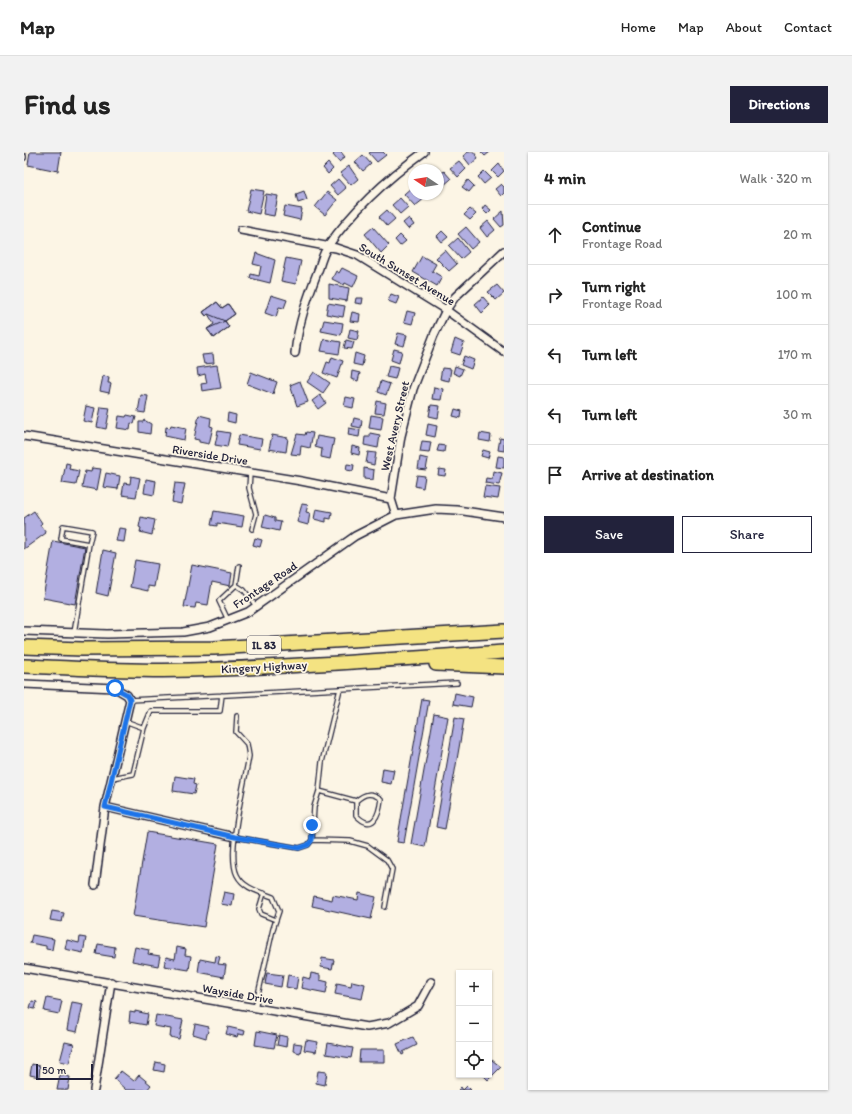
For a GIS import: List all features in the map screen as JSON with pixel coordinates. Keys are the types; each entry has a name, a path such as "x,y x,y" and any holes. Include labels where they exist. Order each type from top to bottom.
{"highway":[{"path":"426,636 479,625 504,622"},
{"name":"Kingery Highway","path":"24,647 207,648 504,631"},
{"name":"Kingery Highway","path":"24,666 123,670 189,670 320,664 504,652"},
{"path":"320,664 437,664 504,667"}],"street":[{"path":"295,353 296,340 307,298 327,247 370,198 394,175 424,152"},
{"name":"South Sunset Avenue","path":"241,230 336,248 357,255 446,310 504,352"},
{"name":"West Avery Street","path":"396,515 391,499 400,442 413,389 434,335 446,310 462,290 504,251"},
{"name":"Riverside Drive","path":"24,436 301,481 391,499"},
{"name":"Frontage Road","path":"24,631 107,634 183,632 210,627 228,621 256,606 355,536 396,515 436,509 457,510 504,517"},
{"path":"24,684 115,688 128,695 130,700 105,807 95,885"},
{"path":"105,807 235,837"},
{"name":"Wayside Drive","path":"24,968 359,1026 389,1023 418,1006 431,982"},
{"path":"94,1090 111,982"}],"lane":[{"path":"250,473 249,488 256,514 252,529"},
{"path":"74,633 92,531 63,526 61,539 89,544"},
{"path":"228,621 219,601 231,592 236,585 239,566"},
{"path":"236,585 244,590 256,606"},
{"path":"130,700 457,683"},
{"path":"235,837 299,848 308,845 312,840 314,807 319,791 322,762 340,689"},
{"path":"112,778 133,774 144,728 151,711 220,711 222,695"},
{"path":"237,716 236,732 247,744 249,756 235,837 234,856 237,875 246,886 274,897 280,911 276,920 255,1008"},
{"path":"125,721 144,728"},
{"path":"319,791 356,801"},
{"path":"366,794 373,794 380,798 380,809 375,819 368,823 363,822 356,815 356,801 366,794"},
{"path":"312,840 350,841 368,846 387,860 392,869 385,907"},
{"path":"264,893 259,909 261,914 276,920"}],"building":[{"path":"30,152 61,152 58,171 28,165"},
{"path":"336,152 341,152 345,157 339,162 333,155"},
{"path":"383,152 386,155 377,162 369,153"},
{"path":"468,152 474,152 478,158 470,165 463,156"},
{"path":"481,152 490,152 485,156"},
{"path":"363,155 371,164 363,171 355,162"},
{"path":"459,161 466,169 458,177 450,168"},
{"path":"328,163 333,169 328,174 323,168"},
{"path":"499,164 504,171 498,177 492,171"},
{"path":"349,166 358,179 351,185 340,173"},
{"path":"444,171 451,179 444,185"},
{"path":"484,171 491,178 484,184 478,177"},
{"path":"338,179 346,188 338,195 330,186"},
{"path":"468,180 474,186 469,192 462,187"},
{"path":"501,184 504,187 504,193 501,196 495,189"},
{"path":"251,189 264,191 259,214 246,211"},
{"path":"408,190 408,198 404,194"},
{"path":"304,191 307,200 298,203 296,194"},
{"path":"327,192 337,200 325,215 315,207"},
{"path":"266,194 278,196 274,216 263,214"},
{"path":"400,198 408,207 400,214 392,205"},
{"path":"410,200 423,200 415,206"},
{"path":"485,205 491,210 487,214 482,209"},
{"path":"285,206 302,209 300,220 283,216"},
{"path":"470,209 476,214 470,220 464,215"},
{"path":"387,210 395,219 387,226 379,217"},
{"path":"503,211 504,225 501,227 494,219"},
{"path":"409,218 414,225 408,229 403,223"},
{"path":"488,221 495,230 487,237 480,228"},
{"path":"373,227 389,245 381,253 365,234"},
{"path":"466,227 479,242 471,249 458,234"},
{"path":"442,231 448,237 442,242 437,236"},
{"path":"400,235 406,241 400,246 395,240"},
{"path":"458,238 469,252 461,259 449,246"},
{"path":"445,250 457,264 449,271 436,258"},
{"path":"256,253 275,260 270,283 250,278 251,274 259,276 261,266 253,264"},
{"path":"422,256 436,264 432,271 442,277 437,286 413,272"},
{"path":"286,258 301,261 296,284 281,281"},
{"path":"342,268 358,276 353,287 345,283 344,285 332,279 336,271 339,273"},
{"path":"329,284 349,288 347,301 329,298"},
{"path":"497,285 504,293 496,300 488,292"},
{"path":"391,294 399,297 396,304 388,301"},
{"path":"271,295 287,300 284,308 279,307 276,317 265,313"},
{"path":"483,297 490,305 482,313 475,304"},
{"path":"356,298 363,298 362,304 355,303"},
{"path":"217,302 222,308 228,304 235,314 225,321 208,314 206,316 203,312"},
{"path":"217,302 222,308 228,304 235,314 225,321 229,327 214,338 207,329 214,324 208,314 206,316 203,312"},
{"path":"328,303 345,306 343,317 326,314"},
{"path":"407,311 415,313 412,324 404,322"},
{"path":"352,312 360,314 359,322 350,321"},
{"path":"324,320 343,323 341,335 321,331"},
{"path":"225,321 229,327 214,338 207,329"},
{"path":"350,329 359,331 357,340 348,338"},
{"path":"398,333 407,335 404,346 395,344"},
{"path":"324,339 341,342 339,354 321,351"},
{"path":"455,339 464,343 460,355 451,352"},
{"path":"346,340 354,342 352,349 344,348"},
{"path":"394,349 402,351 399,363 391,360"},
{"path":"355,353 364,356 362,366 353,364"},
{"path":"213,354 214,363 204,364 202,355"},
{"path":"464,356 474,360 471,369 461,365"},
{"path":"332,357 343,361 337,378 323,373 327,362 330,363"},
{"path":"217,365 221,388 202,391 201,384 207,383 205,374 198,376 197,368"},
{"path":"389,366 398,368 395,379 386,377"},
{"path":"455,366 463,369 460,376 453,373"},
{"path":"442,368 451,369 449,381 440,379"},
{"path":"352,371 360,373 358,381 351,379"},
{"path":"251,372 277,382 273,394 247,384"},
{"path":"314,372 330,383 323,393 307,382"},
{"path":"103,376 109,377 108,383 111,383 109,393 100,391"},
{"path":"300,381 308,402 297,406 290,385"},
{"path":"381,381 390,384 386,395 378,392"},
{"path":"434,387 443,389 441,400 432,399"},
{"path":"141,395 148,396 145,413 138,412"},
{"path":"320,395 326,403 318,409 312,401"},
{"path":"346,397 355,399 353,408 344,406"},
{"path":"377,401 386,403 384,414 375,413"},
{"path":"431,405 440,406 438,418 429,416"},
{"path":"86,406 95,408 92,423 83,421"},
{"path":"101,407 110,408 106,429 97,427"},
{"path":"455,409 462,411 461,418 453,416"},
{"path":"228,413 236,415 235,423 227,421"},
{"path":"127,415 136,417 134,424 131,423 130,430 117,428 119,416 126,417"},
{"path":"199,415 211,418 210,426 213,427 209,444 199,442 199,440 194,439"},
{"path":"371,415 383,417 381,430 369,428"},
{"path":"354,418 362,420 361,428 352,426"},
{"path":"144,420 151,424 150,434 139,432 139,422 143,422"},
{"path":"428,424 437,426 435,437 426,435"},
{"path":"171,425 186,428 184,440 165,436 166,427 170,428"},
{"path":"349,428 360,430 359,437 348,435"},
{"path":"218,431 230,433 227,447 215,445"},
{"path":"306,432 313,433 310,448 301,446 300,455 291,454 297,434 305,435"},
{"path":"370,433 380,435 378,448 364,445 365,437 370,437"},
{"path":"480,433 491,435 490,442 479,440"},
{"path":"239,435 262,439 260,449 237,445"},
{"path":"272,435 288,438 286,452 269,449"},
{"path":"317,436 334,439 330,459 321,457 322,449 315,447"},
{"path":"500,438 504,439 504,451 498,450"},
{"path":"422,441 431,442 429,453 420,452"},
{"path":"439,445 445,446 444,452 437,451"},
{"path":"352,446 360,448 359,455 351,453"},
{"path":"483,450 490,452 488,458 481,456"},
{"path":"368,452 376,453 374,465 366,463"},
{"path":"498,456 504,457 504,468 496,467"},
{"path":"420,457 428,459 426,470 418,469"},
{"path":"66,463 70,464 69,469 79,471 76,485 62,483"},
{"path":"347,464 354,465 353,471 346,470"},
{"path":"92,468 101,469 97,490 82,487 85,471 91,472"},
{"path":"364,468 374,470 373,480 364,479"},
{"path":"439,469 446,470 445,476 438,475"},
{"path":"493,471 502,473 499,485 485,483 486,478 492,479"},
{"path":"106,473 120,476 118,489 103,487"},
{"path":"417,475 425,476 423,488 415,486"},
{"path":"131,476 140,478 136,497 122,495 124,483 130,484"},
{"path":"146,479 156,481 154,495 144,493"},
{"path":"175,483 185,484 181,504 172,502"},
{"path":"485,486 500,488 498,499 483,497"},
{"path":"302,504 308,505 306,512 310,513 308,525 297,522"},
{"path":"316,509 332,512 331,519 326,518 326,522 314,519"},
{"path":"34,511 42,523 40,525 46,533 24,549 24,518"},
{"path":"214,511 244,516 242,527 217,523 217,526 211,525"},
{"path":"265,515 275,518 275,521 281,522 279,531 262,527"},
{"path":"141,517 155,520 152,535 140,532 141,528 139,527"},
{"path":"119,528 126,529 124,542 116,541"},
{"path":"255,538 262,540 260,547 253,545"},
{"path":"53,541 85,547 75,604 43,598"},
{"path":"103,550 116,553 108,596 96,593"},
{"path":"135,560 158,564 154,587 148,586 148,591 130,587"},
{"path":"192,565 232,573 230,586 212,582 208,605 196,603 195,608 184,607"},
{"path":"455,693 473,697 471,707 453,704"},
{"path":"422,699 429,700 404,843 397,842"},
{"path":"434,714 448,717 425,847 411,844"},
{"path":"455,717 464,719 445,829 436,827"},
{"path":"383,768 394,770 391,784 381,782"},
{"path":"175,776 194,779 193,784 196,785 194,794 173,791"},
{"path":"147,832 218,844 204,927 133,916"},
{"path":"224,892 234,894 232,906 221,904"},
{"path":"359,893 376,897 371,919 312,906 314,896 332,900 333,895 358,900"},
{"path":"52,911 64,913 62,922 50,920"},
{"path":"32,935 54,939 52,950 46,949 46,946 30,943"},
{"path":"80,937 86,938 83,953 65,949 67,940 79,943"},
{"path":"98,944 115,947 114,957 96,954"},
{"path":"135,947 149,950 148,954 160,956 158,966 132,961"},
{"path":"177,947 186,949 185,955 191,956 189,970 164,966 166,957 175,959"},
{"path":"216,956 220,957 218,964 226,965 224,977 198,972 200,959 215,962"},
{"path":"322,958 334,960 332,969 321,967"},
{"path":"267,973 283,975 281,987 265,984"},
{"path":"311,973 320,975 320,980 328,982 326,993 301,988 303,977 310,979"},
{"path":"288,975 298,977 296,989 286,987"},
{"path":"352,981 365,984 362,999 335,994 337,983 351,986"},
{"path":"47,998 62,1001 59,1014 44,1011"},
{"path":"32,1001 37,1002 35,1009 30,1008"},
{"path":"72,1002 83,1004 77,1032 67,1030"},
{"path":"135,1011 148,1014 146,1025 129,1022 130,1012 135,1013"},
{"path":"156,1015 183,1020 179,1039 170,1037 171,1029 154,1026"},
{"path":"195,1024 209,1027 206,1038 193,1034"},
{"path":"228,1027 245,1031 244,1035 238,1034 237,1037 226,1034"},
{"path":"257,1031 277,1035 274,1048 255,1045"},
{"path":"279,1035 287,1037 286,1047 277,1045"},
{"path":"413,1037 417,1045 403,1052 404,1054 402,1055 397,1044"},
{"path":"306,1040 318,1042 316,1052 304,1050"},
{"path":"65,1042 74,1044 69,1063 60,1061"},
{"path":"294,1043 302,1044 300,1053 293,1051"},
{"path":"328,1043 353,1048 351,1058 326,1054"},
{"path":"360,1050 384,1050 384,1062 359,1062"},
{"path":"492,1060 501,1067 492,1076"},
{"path":"156,1062 165,1064 164,1072 154,1070"},
{"path":"32,1064 40,1066 39,1077 30,1075"},
{"path":"121,1071 134,1081 139,1075 151,1085 147,1090 126,1090 114,1079"},
{"path":"318,1071 327,1072 325,1085 316,1083"},
{"path":"60,1075 70,1077 68,1090 57,1090"},
{"path":"467,1086 471,1090 463,1090"}],"route":[{"path":"115,688 128,695 130,700 105,807 235,837 299,848 308,845 312,840 312,825"}]}
